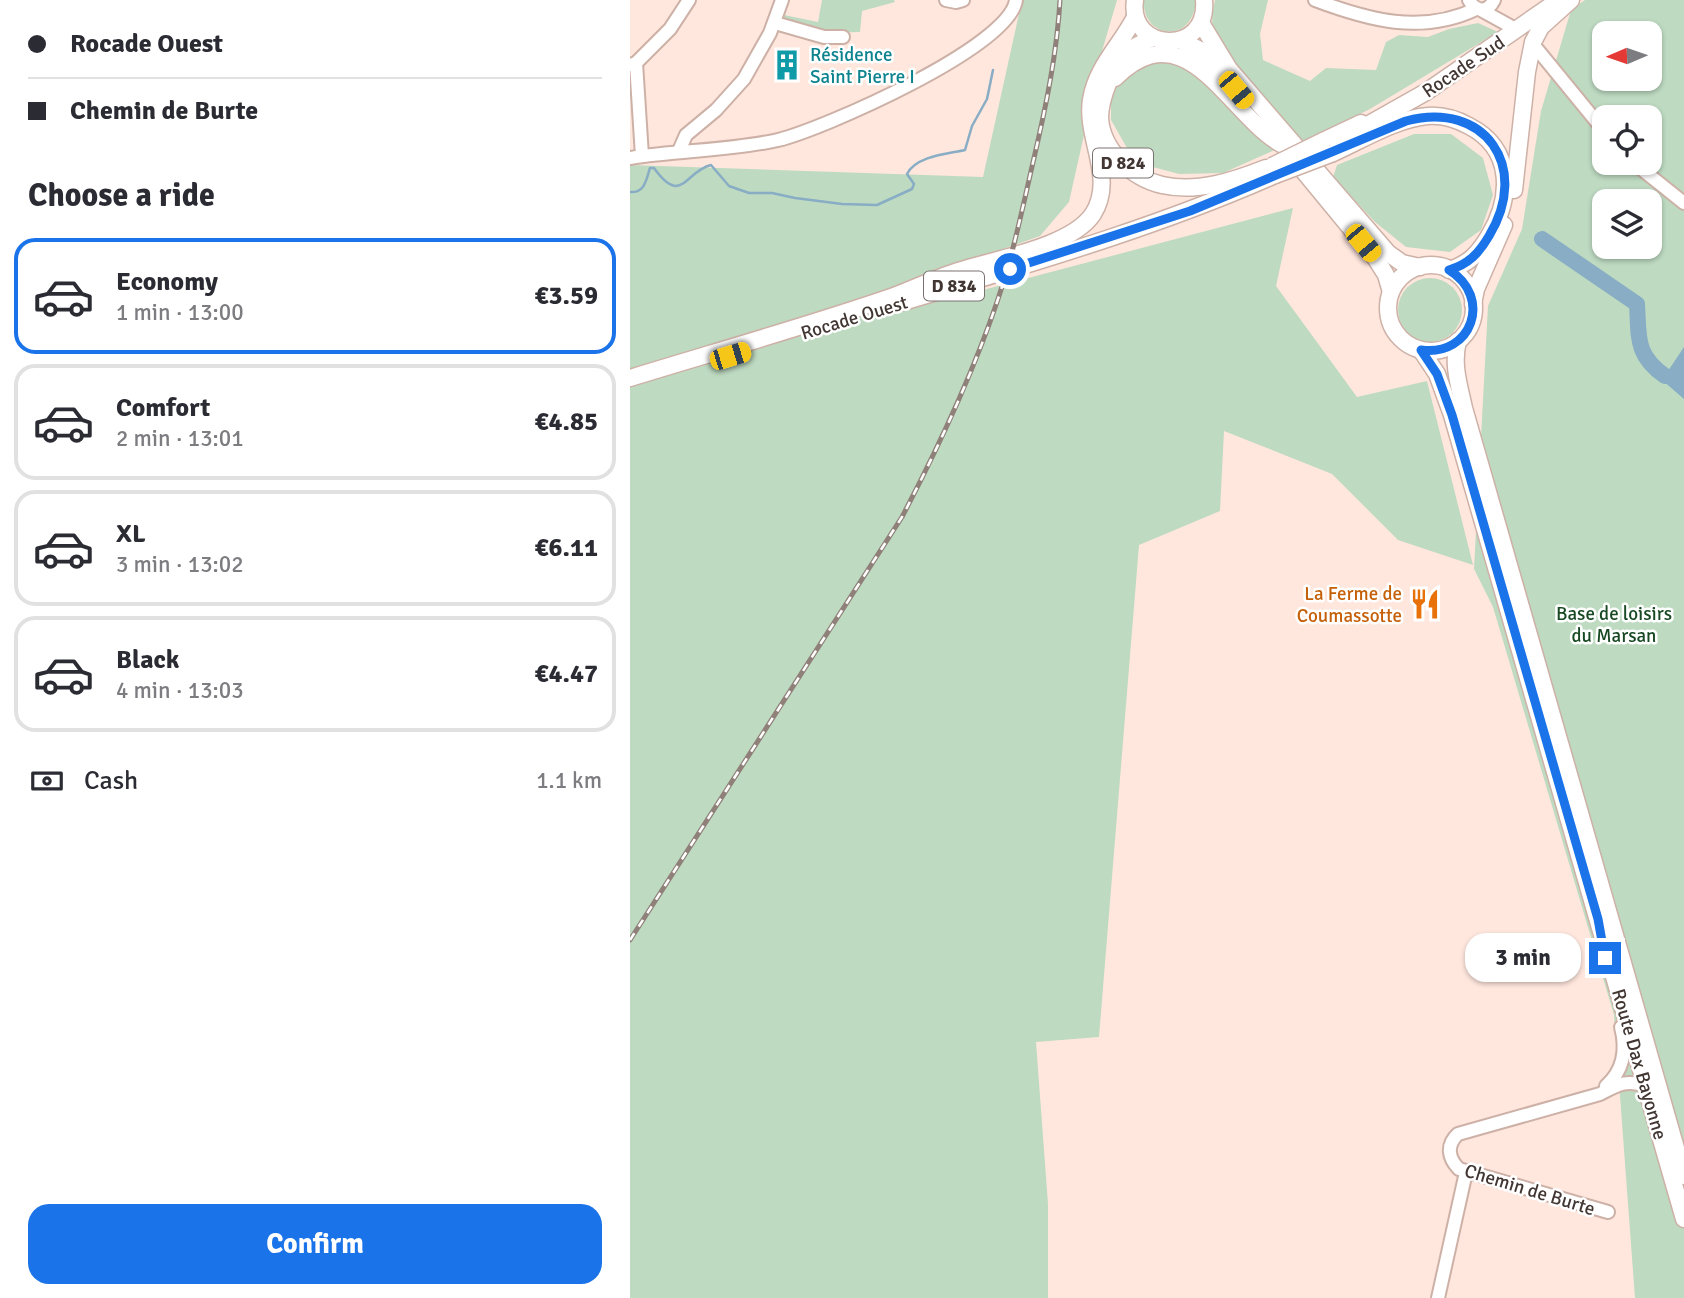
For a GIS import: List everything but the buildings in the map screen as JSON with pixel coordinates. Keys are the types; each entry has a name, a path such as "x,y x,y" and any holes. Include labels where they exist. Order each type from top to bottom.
{"main road":[{"name":"Rocade Sud","path":"1328,147 1426,92 1558,0"},
{"path":"1571,0 1541,27 1533,42 1511,205 1496,248 1476,289 1471,324 1458,341 1456,371 1464,408 1684,1176"},
{"path":"1135,8 1145,32 1153,38 1171,42 1195,31 1205,8"},
{"path":"630,378 861,307 957,271 1055,242 1079,229 1093,214 1101,189 1101,167 1091,121 1093,92 1104,64 1128,32 1135,8"},
{"path":"1205,8 1229,69 1388,253 1402,262 1420,267"},
{"name":"D 824","path":"1153,38 1126,53 1116,65 1106,88 1100,118 1104,135 1115,155 1140,176 1160,185 1185,188 1205,187 1272,171"},
{"path":"1180,40 1206,55 1376,259 1386,275 1391,292 1388,310 1394,330 1410,346 1421,350 1437,351 1458,341"},
{"path":"1106,88 1127,67 1140,59 1167,54 1182,57 1210,76 1269,137 1281,144"},
{"path":"1328,147 1424,116 1460,121 1478,130 1489,140 1501,158 1506,183 1500,216 1475,256 1463,265 1449,270"},
{"name":"D 834","path":"1272,171 1328,147"},
{"name":"Rocade Ouest","path":"630,386 1190,211 1272,171"},
{"path":"1391,292 1403,276 1430,265 1449,270 1466,284 1474,304"},
{"name":"Route Dax Bayonne","path":"1421,350 1437,374 1452,415 1684,1219"}],"street":[{"path":"689,0 670,29 633,64 636,157 679,151 707,151 778,139 801,133 865,107 969,50 996,29 1016,0"},
{"path":"679,151 686,135 716,110 744,79 775,23 782,0"},
{"path":"946,0 963,0"},
{"path":"1315,0 1365,18 1390,22 1440,20 1473,5 1489,8 1494,1 1510,26 1473,5"},
{"path":"775,23 824,37 843,37"},
{"path":"1537,49 1592,116"},
{"path":"1649,175 1684,203"},
{"name":"Chemin de Burte","path":"1587,1097 1611,1082 1622,1063 1625,1049 1598,919"},
{"name":"Chemin de Burte","path":"1608,1212 1466,1172 1456,1166 1449,1151 1458,1134 1600,1094 1624,1082 1646,1086"},
{"path":"1438,1298 1466,1172"}],"green space":[{"path":"822,0 895,2 862,11 860,32 824,33 782,20 784,15 818,22"},
{"path":"1022,0 1117,0 1100,58 1086,91 1081,115 1084,135 1069,202 1040,236 952,267 960,296 1293,208 1276,286 1357,397 1427,381 1473,565 1398,540 1332,474 1224,431 1220,511 1139,545 1099,1037 1036,1042 1048,1204 1048,1298 630,1298 630,165 983,177"},
{"path":"1144,0 1196,0 1193,15 1186,25 1168,32 1158,29 1150,22 1145,13"},
{"path":"1215,0 1268,0 1260,34 1263,60 1310,81 1326,68 1376,70 1386,42 1399,35 1428,37 1478,23 1498,32 1370,109 1303,142 1239,73 1218,44 1212,28"},
{"name":"Base de loisirs du Marsan","path":"1585,0 1684,0 1684,1298 1635,1298 1614,1015 1493,607 1474,569 1488,306 1522,229 1541,111 1571,10"},
{"path":"1157,59 1192,73 1208,83 1277,149 1223,173 1179,174 1149,166 1127,148 1111,120 1111,88 1127,65"},
{"path":"1414,134 1451,134 1483,158 1493,195 1481,230 1450,252 1406,247 1375,222 1333,177 1337,165"},
{"path":"1424,278 1436,278 1453,287 1460,298 1460,322 1453,333 1436,342 1424,342 1412,337 1403,328 1398,316 1398,304 1403,292 1412,283"}],"water":[{"path":"1684,347 1684,399 1662,380"}],"waterway":[{"path":"630,192 642,188 650,168 654,168 671,185 677,186 702,168 711,165 729,186 749,193 772,193 842,204 877,205 912,189 914,184 907,174 917,163 965,150 972,126 987,99 993,70"},
{"path":"1542,239 1637,304 1643,353 1665,376"}],"railway":[{"path":"630,940 902,517 954,411 987,330 1013,248 1047,99 1060,0"}],"place":[{"name":"Résidence Saint Pierre I","path":"787,65"},
{"name":"La Ferme de Coumassotte","path":"1425,604"}],"route":[{"path":"1010,269 1190,211 1406,121 1424,116 1460,121 1478,130 1489,140 1504,168 1504,204 1494,228 1475,256 1463,265 1449,270 1458,275 1471,293 1474,304 1471,324 1452,346 1437,351 1421,350 1437,374 1452,415 1598,919 1605,958"}]}
